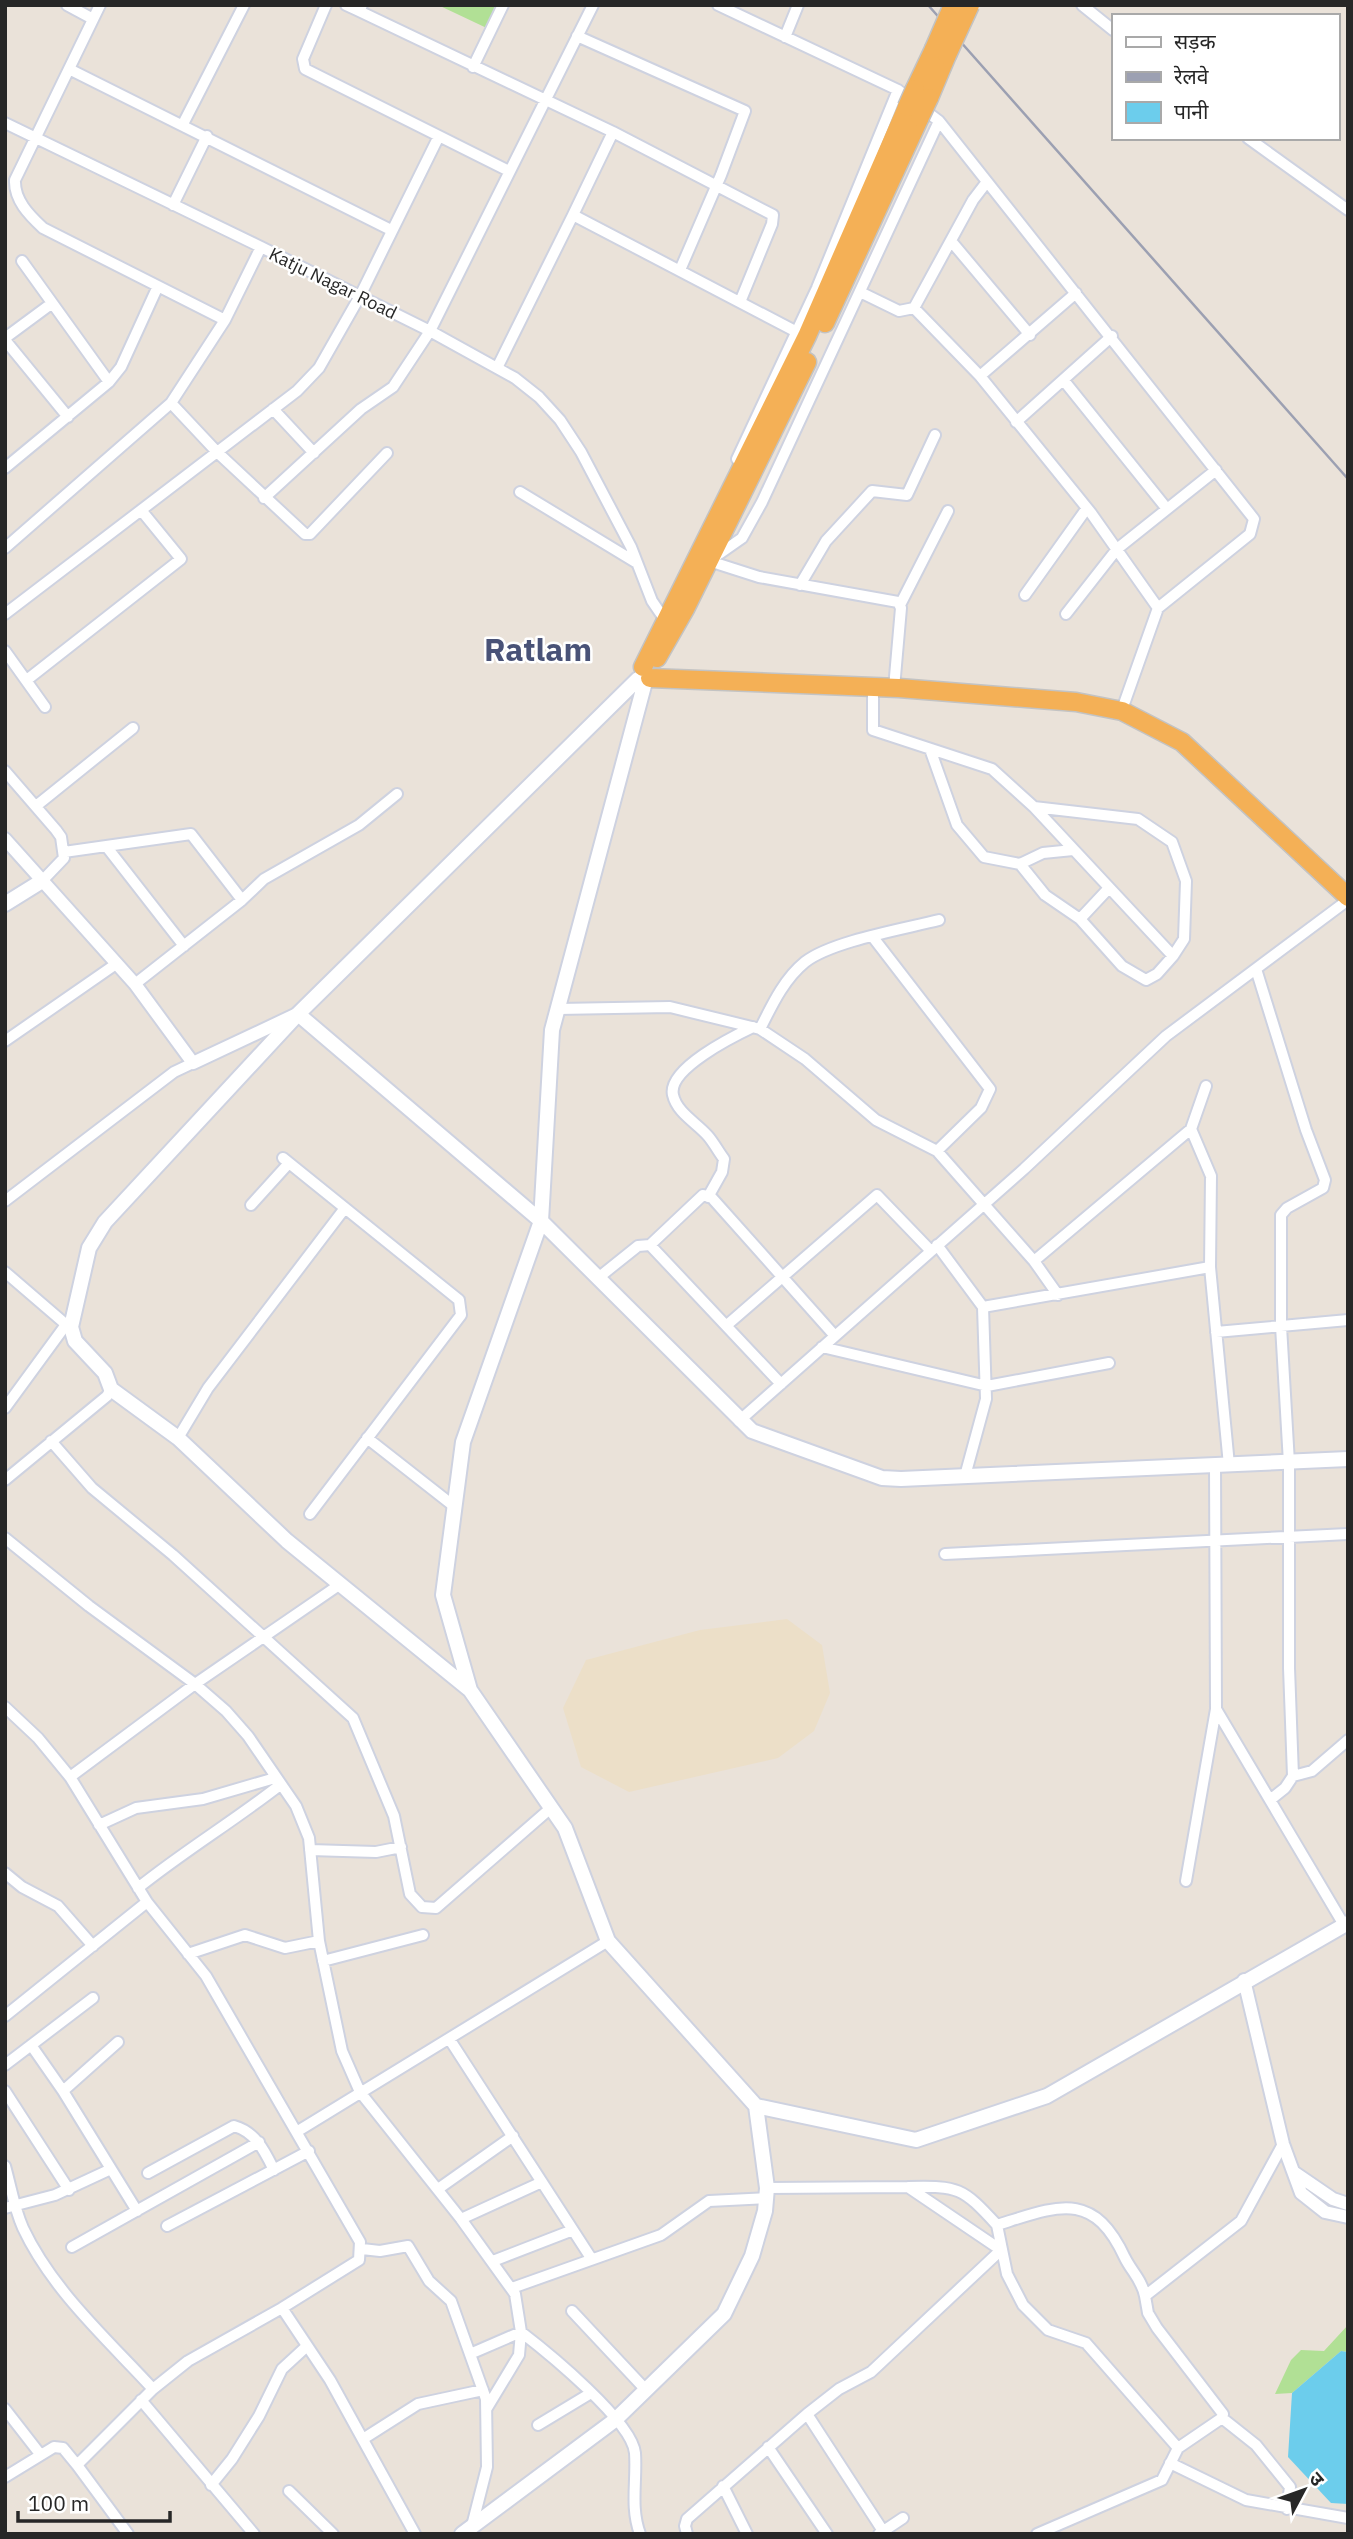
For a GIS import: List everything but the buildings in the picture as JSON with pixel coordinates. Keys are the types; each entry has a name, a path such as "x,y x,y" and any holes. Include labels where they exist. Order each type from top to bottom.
{"highway":[{"path":"940,52 953,5"},
{"path":"646,675 665,620 780,420 913,112 914,92 970,5"},
{"path":"646,675 704,556"},
{"path":"646,675 894,683 1078,695 1124,704 1179,727 1348,883"},
{"path":"646,675 873,687 894,683 1076,702 1122,711 1182,742 1348,898"}],"main road":[{"path":"470,1690 443,1595 463,1442 541,1221 551,1030 646,675"},
{"path":"467,2530 615,2420 724,2314 751,2256 767,2193 756,2106 608,1941 565,1828 470,1690 339,1586 178,1438 111,1388 105,1373 75,1341 68,1326 89,1248 105,1222 298,1014 646,675"},
{"path":"5,904 42,881"},
{"path":"298,1014 541,1221 752,1432 882,1478 1348,1459"},
{"path":"756,2106 916,2140 1047,2096 1244,1980 1346,1924"}],"street":[{"path":"67,5 93,19"},
{"path":"100,5 15,180 15,191 30,216 43,228 225,320"},
{"path":"183,124 244,5"},
{"path":"326,5 302,66 309,73 509,171"},
{"path":"346,5 361,8 473,66 717,184 773,215 772,224 740,302"},
{"path":"473,66 503,5"},
{"path":"264,498 361,409 390,392 430,331 593,5"},
{"path":"718,5 914,92 1112,336 1254,519 1250,534 1158,608 1124,704"},
{"path":"785,37 798,5"},
{"path":"1083,5 1112,29"},
{"path":"577,36 743,108 745,116 680,270"},
{"path":"69,69 391,230"},
{"path":"704,556 715,508 795,331 914,92"},
{"path":"704,556 742,538 762,502 939,121"},
{"path":"5,123 261,247"},
{"path":"497,368 613,132"},
{"path":"173,205 207,136"},
{"path":"5,614 273,409 319,368 360,296 438,138"},
{"path":"1251,140 1348,210"},
{"path":"860,292 899,311 914,308 973,200 986,183"},
{"path":"573,215 795,331"},
{"path":"951,241 1030,335"},
{"name":"Katju Nagar Road","path":"5,548 171,403 225,320 261,247 430,331 497,368 539,397 561,420 581,452 637,563 652,601 665,620"},
{"path":"22,261 110,382"},
{"path":"5,468 110,382 121,367 158,286"},
{"path":"980,376 1076,293"},
{"path":"51,304 5,339 68,417"},
{"path":"914,308 980,376 1087,508 1158,608"},
{"path":"1016,422 1065,382 1112,336"},
{"path":"1065,382 1167,509"},
{"path":"171,403 300,533 310,534 387,453"},
{"path":"273,409 314,453"},
{"path":"800,585 826,541 872,491 907,495 935,435"},
{"path":"1066,614 1117,549 1216,470"},
{"path":"520,492 637,563"},
{"path":"1025,595 1087,508"},
{"path":"28,679 181,559 141,510"},
{"path":"894,683 900,605 948,511"},
{"path":"704,556 759,578 900,605"},
{"path":"5,651 28,679 44,707"},
{"path":"873,687 873,730 992,769 1034,807 1173,956"},
{"path":"36,806 133,728"},
{"path":"930,748 957,825 984,857 1020,864 1043,853 1073,850"},
{"path":"5,771 61,838 64,852 61,863 42,881"},
{"path":"135,984 242,900 264,879 359,825 397,794"},
{"path":"1020,864 1045,895 1080,919 1122,966 1146,980 1157,974 1184,939 1186,881 1172,842 1138,819 1034,807"},
{"path":"64,852 191,834 242,900"},
{"path":"5,839 135,984 193,1063"},
{"path":"106,846 184,946"},
{"path":"1080,919 1109,888"},
{"path":"739,1421 984,1203 1166,1035 1348,898"},
{"path":"708,1197 722,1172 724,1159 707,1134 683,1114 673,1095 673,1085 700,1056 757,1028 776,998 807,961 872,936 939,920"},
{"path":"872,936 990,1089 981,1108 937,1151"},
{"path":"5,1041 116,964"},
{"path":"1256,969 1306,1130 1325,1180 1323,1188 1287,1208 1281,1215 1281,1326 1289,1463 1289,1668 1293,1776 1285,1788 1270,1800"},
{"path":"558,1009 670,1007 757,1028 805,1059 876,1120 937,1151 1034,1261 1058,1295"},
{"path":"5,1201 174,1072 298,1014"},
{"path":"1034,1261 1191,1129 1206,1086"},
{"path":"1186,1881 1216,1709 1215,1540 1222,1465 1210,1267 1211,1176 1191,1129"},
{"path":"251,1205 286,1160 459,1300 461,1307 461,1315 310,1514"},
{"path":"598,1278 638,1246 650,1245 703,1195 708,1197 835,1336"},
{"path":"727,1325 877,1195 934,1248 983,1307 986,1399 965,1476"},
{"path":"178,1438 208,1388 345,1208"},
{"path":"650,1245 781,1384"},
{"path":"983,1307 1210,1267"},
{"path":"5,1272 68,1326 5,1408"},
{"path":"1216,1332 1348,1320"},
{"path":"822,1347 987,1386 1109,1363"},
{"path":"6,1478 107,1396 111,1388"},
{"path":"367,1438 455,1507"},
{"path":"51,1441 92,1488 173,1555 357,1724 394,1816 410,1894 422,1907 436,1908 552,1807"},
{"path":"945,1555 1289,1534 1348,1534"},
{"path":"5,1538 89,1606 195,1684 248,1736 304,1820 310,1850 319,1941 342,2052 360,2092 438,2189 512,2288 521,2332 519,2355 487,2408"},
{"path":"70,1777 261,1637 339,1586"},
{"path":"5,1707 38,1738 70,1777 147,1902 206,1976 298,2131 362,2249 359,2260 351,2266 188,2361 141,2400 77,2465"},
{"path":"1216,1709 1346,1924"},
{"path":"1293,1776 1312,1771 1348,1740"},
{"path":"99,1825 135,1808 203,1799 278,1782"},
{"path":"138,1888 179,1855 234,1821 278,1782"},
{"path":"310,1850 376,1852 401,1847"},
{"path":"5,1873 10,1883 58,1906 93,1946"},
{"path":"5,2016 147,1902"},
{"path":"188,1954 245,1935 285,1948 319,1941"},
{"path":"323,1961 423,1935"},
{"path":"298,2131 608,1941"},
{"path":"1244,1980 1283,2144 1301,2193 1325,2212 1348,2217"},
{"path":"5,2065 93,1998"},
{"path":"450,2040 591,2258"},
{"path":"63,2091 118,2042"},
{"path":"31,2045 63,2091 137,2211"},
{"path":"5,2091 69,2190"},
{"path":"148,2173 229,2128 239,2127 259,2142 274,2170"},
{"path":"438,2189 513,2136"},
{"path":"72,2247 259,2142"},
{"path":"1145,2297 1241,2221 1283,2144"},
{"path":"167,2225 309,2151"},
{"path":"5,2166 10,2207 51,2274 153,2389"},
{"path":"10,2207 69,2190 111,2169"},
{"path":"1295,2173 1333,2199 1348,2204"},
{"path":"461,2219 542,2182"},
{"path":"512,2288 661,2235 709,2201 767,2193 951,2186 968,2195 997,2225 1007,2274 1023,2305 1048,2330 1086,2343 1178,2448"},
{"path":"908,2187 1001,2250"},
{"path":"997,2225 1063,2207 1086,2210 1114,2233 1128,2263 1142,2283 1149,2313 1157,2328 1220,2408 1222,2418 1256,2445 1290,2487 1287,2509"},
{"path":"493,2261 573,2230"},
{"path":"362,2249 380,2251 408,2246 429,2281 452,2301 487,2408 487,2467 467,2530"},
{"path":"687,2534 687,2519 723,2486 839,2389 871,2372 1001,2250"},
{"path":"282,2308 363,2439 415,2534"},
{"path":"572,2311 646,2390"},
{"path":"470,2354 521,2332"},
{"path":"521,2332 555,2357 591,2393 615,2420 634,2449 635,2517 640,2534"},
{"path":"211,2485 232,2459 259,2416 282,2370 307,2346"},
{"path":"363,2439 418,2404 483,2390"},
{"path":"538,2425 591,2393"},
{"path":"141,2400 254,2534"},
{"path":"5,2409 40,2455"},
{"path":"807,2414 881,2533 903,2518"},
{"path":"1041,2533 1161,2480 1178,2448 1222,2418"},
{"path":"5,2477 58,2447 67,2451 128,2534"},
{"path":"768,2447 827,2534"},
{"path":"1170,2463 1246,2500 1348,2518"},
{"path":"723,2486 747,2534"},
{"path":"289,2491 333,2534"}],"shaded area":[{"path":"787,1619 822,1645 830,1693 814,1731 778,1758 629,1792 581,1767 563,1708 586,1660 700,1630"}],"green space":[{"path":"438,5 504,5 493,31"},
{"path":"1348,2325 1348,2352 1341,2351 1292,2393 1275,2394 1291,2360 1301,2350 1324,2351"}],"water":[{"path":"1341,2351 1348,2352 1348,2504 1331,2503 1288,2457 1292,2393"}],"railway":[{"path":"928,5 1348,479"}],"district":[{"name":"Ratlam","path":"538,649"}]}
